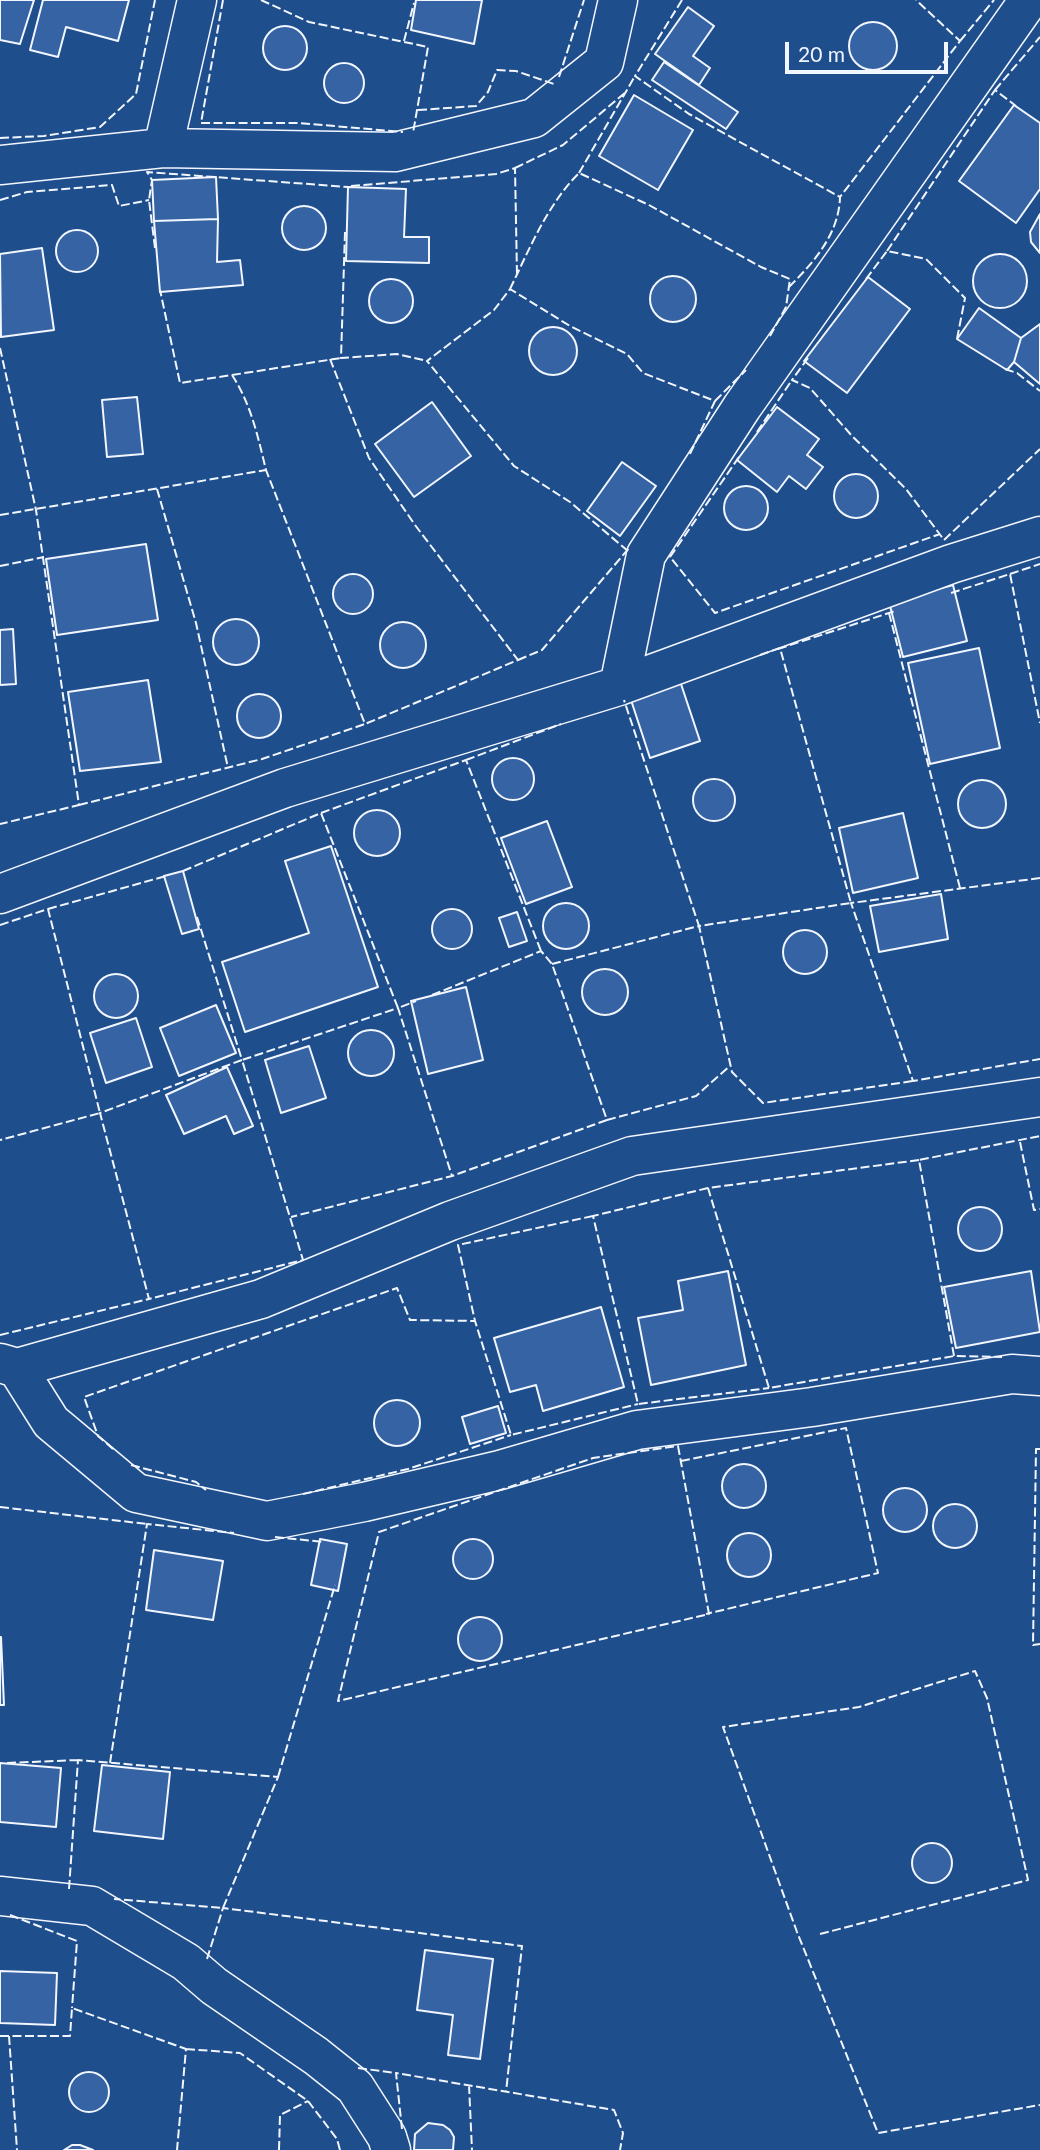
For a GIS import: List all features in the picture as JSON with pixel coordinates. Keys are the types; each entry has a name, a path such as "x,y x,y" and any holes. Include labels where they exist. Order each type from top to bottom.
{"street":[{"path":"163,148 197,0"},
{"path":"0,165 163,148 395,152 534,118 604,62 618,0"},
{"path":"620,686 646,555 742,407 1029,0"},
{"path":"0,894 285,788 620,686 951,564 1040,536"},
{"path":"1040,1097 632,1156 450,1221 261,1299 8,1366 51,1422 136,1493 267,1521 364,1502 500,1470 637,1430 812,1407 1012,1374 1040,1376"},
{"path":"0,1896 92,1906 186,1962 214,1986 316,2056 355,2087 387,2137 391,2150"}],"building":[{"path":"0,0 34,0 20,44 0,40"},
{"path":"43,0 129,0 118,41 66,27 58,57 30,50"},
{"path":"416,0 482,0 474,44 411,30"},
{"path":"688,7 714,26 693,56 710,68 699,85 655,54"},
{"path":"873,22 890,29 897,46 890,63 873,70 856,63 849,46 856,29"},
{"path":"285,26 300,33 307,48 300,63 285,70 270,63 263,48 270,33"},
{"path":"664,62 738,112 726,129 652,80"},
{"path":"344,63 352,64 358,69 363,75 363,91 358,97 352,102 344,103 336,102 330,97 325,91 324,83 325,75 330,69 336,64"},
{"path":"634,95 693,130 658,190 599,156"},
{"path":"1014,105 1040,123 1040,189 1016,223 959,181"},
{"path":"216,177 218,219 154,221 152,180"},
{"path":"348,187 406,189 404,237 429,237 429,263 346,261"},
{"path":"304,206 319,213 326,228 319,243 304,250 289,243 282,228 289,213"},
{"path":"1040,214 1040,253 1031,242 1030,232"},
{"path":"218,219 217,262 240,260 243,285 160,292 154,221"},
{"path":"77,230 92,236 98,251 92,266 77,272 62,266 56,251 62,236"},
{"path":"42,248 54,330 1,337 0,254"},
{"path":"1000,254 1019,262 1027,281 1019,300 1000,308 981,300 973,281 981,262"},
{"path":"673,276 689,283 696,299 689,315 673,322 657,315 650,299 657,283"},
{"path":"868,277 910,309 847,393 804,361"},
{"path":"391,279 407,285 413,301 407,317 391,323 375,317 369,301 375,285"},
{"path":"979,308 1021,338 1014,362 1007,370 957,339"},
{"path":"1040,324 1040,384 1014,362 1021,338"},
{"path":"553,327 562,328 570,334 576,342 576,360 570,368 562,374 553,375 544,374 536,368 530,360 529,351 530,342 536,334 544,328"},
{"path":"137,397 143,454 107,457 102,400"},
{"path":"432,402 471,456 414,497 375,444"},
{"path":"777,407 819,439 807,455 823,467 806,489 789,476 777,492 737,460"},
{"path":"622,462 656,486 620,536 587,511"},
{"path":"856,474 872,480 878,496 872,512 856,518 840,512 834,496 840,480"},
{"path":"746,486 761,493 768,508 761,523 746,530 731,523 724,508 731,493"},
{"path":"146,544 158,620 57,635 46,559"},
{"path":"353,574 367,580 373,594 367,608 353,614 339,608 333,594 339,580"},
{"path":"953,585 967,641 903,657 889,602"},
{"path":"236,619 252,626 259,642 252,658 236,665 220,658 213,642 220,626"},
{"path":"403,622 412,623 419,629 425,636 425,654 419,661 412,667 403,668 394,667 387,661 381,654 380,645 381,636 387,629 394,623"},
{"path":"13,629 16,684 0,685 0,630"},
{"path":"979,648 1000,748 930,764 908,663"},
{"path":"148,680 161,762 80,771 68,692"},
{"path":"680,681 700,741 650,758 630,697"},
{"path":"259,694 274,701 281,716 274,731 259,738 244,731 237,716 244,701"},
{"path":"513,758 528,764 534,779 528,794 513,800 498,794 492,779 498,764"},
{"path":"714,779 729,785 735,800 729,815 714,821 699,815 693,800 699,785"},
{"path":"982,780 999,787 1006,804 999,821 982,828 965,821 958,804 965,787"},
{"path":"377,810 393,817 400,833 393,849 377,856 361,849 354,833 361,817"},
{"path":"903,813 918,878 853,893 839,828"},
{"path":"547,821 572,887 526,904 501,838"},
{"path":"331,846 378,987 245,1032 222,962 309,933 285,861"},
{"path":"183,871 199,929 182,934 164,876"},
{"path":"941,894 948,939 879,952 870,906"},
{"path":"566,903 582,910 589,926 582,942 566,949 550,942 543,926 550,910"},
{"path":"452,909 466,915 472,929 466,943 452,949 438,943 432,929 438,915"},
{"path":"517,912 527,941 509,947 499,918"},
{"path":"805,930 820,937 827,952 820,967 805,974 790,967 783,952 790,937"},
{"path":"605,969 621,976 628,992 621,1008 605,1015 589,1008 582,992 589,976"},
{"path":"116,974 132,980 138,996 132,1012 116,1018 100,1012 94,996 100,980"},
{"path":"466,987 483,1060 428,1074 411,1001"},
{"path":"216,1005 236,1053 179,1076 160,1028"},
{"path":"136,1018 152,1067 106,1083 90,1033"},
{"path":"371,1030 388,1036 394,1053 388,1070 371,1076 354,1070 348,1053 354,1036"},
{"path":"309,1046 326,1098 281,1113 265,1060"},
{"path":"227,1067 253,1126 234,1134 226,1116 184,1134 166,1095"},
{"path":"980,1207 989,1208 996,1213 1001,1220 1001,1238 996,1245 989,1250 980,1251 971,1250 964,1245 959,1238 958,1229 959,1220 964,1213 971,1208"},
{"path":"728,1271 746,1365 651,1385 638,1318 683,1310 678,1281"},
{"path":"1031,1271 1040,1332 956,1348 944,1287"},
{"path":"601,1307 624,1387 543,1411 536,1385 510,1392 494,1338"},
{"path":"397,1400 414,1406 420,1423 414,1440 397,1446 380,1440 374,1423 380,1406"},
{"path":"498,1406 506,1433 470,1444 462,1417"},
{"path":"744,1464 753,1465 760,1470 765,1477 765,1495 760,1502 753,1507 744,1508 735,1507 728,1502 723,1495 722,1486 723,1477 728,1470 735,1465"},
{"path":"905,1488 920,1495 927,1510 920,1525 905,1532 890,1525 883,1510 890,1495"},
{"path":"955,1504 970,1511 977,1526 970,1541 955,1548 940,1541 933,1526 940,1511"},
{"path":"749,1533 764,1540 771,1555 764,1570 749,1577 734,1570 727,1555 734,1540"},
{"path":"320,1539 347,1544 338,1591 311,1585"},
{"path":"473,1539 481,1540 487,1545 492,1551 492,1567 487,1573 481,1578 473,1579 465,1578 459,1573 454,1567 453,1559 454,1551 459,1545 465,1540"},
{"path":"154,1550 223,1561 213,1620 146,1610"},
{"path":"480,1617 495,1624 502,1639 495,1654 480,1661 465,1654 458,1639 465,1624"},
{"path":"1,1637 4,1705 0,1705"},
{"path":"0,1763 61,1768 56,1827 0,1822"},
{"path":"102,1765 170,1772 163,1839 94,1831"},
{"path":"932,1843 940,1844 946,1849 951,1855 951,1871 946,1877 940,1882 932,1883 924,1882 918,1877 913,1871 912,1863 913,1855 918,1849 924,1844"},
{"path":"425,1950 493,1959 480,2059 448,2055 453,2015 417,2010"},
{"path":"0,1971 57,1973 55,2025 0,2023"},
{"path":"89,2072 103,2078 109,2092 103,2106 89,2112 75,2106 69,2092 75,2078"},
{"path":"428,2123 443,2125 450,2130 454,2137 453,2150 414,2150 415,2134"},
{"path":"72,2145 80,2145 93,2150 64,2150"}],"fence":[{"path":"0,138 44,136 100,127 136,94 155,0"},
{"path":"223,0 201,123 299,123 403,132"},
{"path":"261,0 309,22 428,47 413,133"},
{"path":"559,77 584,0"},
{"path":"682,0 635,76 689,114 840,197"},
{"path":"789,287 824,246 835,223 840,197 960,41 916,0"},
{"path":"960,41 994,0"},
{"path":"404,41 414,3"},
{"path":"995,90 1040,37"},
{"path":"418,110 476,106 488,92 497,70 516,71 554,84"},
{"path":"579,173 635,76"},
{"path":"887,251 995,90 1016,106"},
{"path":"515,168 563,145 626,92"},
{"path":"351,186 496,174 515,168 517,275"},
{"path":"155,248 149,200 152,180 147,172 348,187"},
{"path":"510,289 548,213 579,173 649,205 761,267 790,279 786,307 770,336"},
{"path":"0,200 27,192 112,185 119,206 149,200"},
{"path":"345,232 341,358 397,354 427,361"},
{"path":"866,279 887,251 926,259 965,298 957,339"},
{"path":"628,551 570,502 514,466 427,361 494,310 510,289 570,326 627,354 643,373 715,401 689,456"},
{"path":"0,515 266,470 249,409 232,375 180,383 160,290"},
{"path":"0,348 36,510 79,805 0,824"},
{"path":"232,375 341,358"},
{"path":"808,358 792,380 810,388 852,436 906,489 944,540 1040,449"},
{"path":"330,359 369,458 415,525 518,660 365,724"},
{"path":"1005,369 1017,373 1040,391"},
{"path":"715,401 746,370"},
{"path":"757,432 792,380"},
{"path":"739,457 670,557 715,613 940,534"},
{"path":"79,805 262,759 365,724 266,470"},
{"path":"157,489 196,623 228,768"},
{"path":"518,660 542,650 630,547"},
{"path":"0,566 44,557"},
{"path":"1010,574 1040,564"},
{"path":"951,593 1010,574 1040,723"},
{"path":"778,649 895,611"},
{"path":"889,613 960,888"},
{"path":"760,655 780,648 851,903 699,926 732,1072 763,1103 913,1081"},
{"path":"552,964 699,926 624,700"},
{"path":"466,760 561,724"},
{"path":"321,813 466,760 541,951"},
{"path":"183,871 321,813 398,1008 416,1001"},
{"path":"48,909 166,876"},
{"path":"1040,878 851,903 913,1081 1040,1059"},
{"path":"0,925 48,909 100,1113 0,1140"},
{"path":"197,917 242,1060 100,1113 149,1299 303,1260 242,1060 398,1008 452,1176 291,1217"},
{"path":"432,995 541,951 552,964 607,1120 452,1176"},
{"path":"607,1120 696,1096 731,1065"},
{"path":"954,1356 919,1160 1040,1136"},
{"path":"1020,1142 1034,1210 1040,1209"},
{"path":"919,1160 708,1188 769,1388 954,1356 1002,1357"},
{"path":"708,1188 593,1216 638,1404 769,1388"},
{"path":"593,1216 458,1245 475,1321 511,1435 638,1404"},
{"path":"113,1449 98,1436 84,1397 397,1288 410,1320 475,1321"},
{"path":"0,1335 149,1299"},
{"path":"681,1461 846,1428 878,1573 706,1614"},
{"path":"303,1494 408,1469 511,1435"},
{"path":"678,1446 709,1614 338,1701 379,1532 593,1458 678,1446"},
{"path":"1040,1449 1036,1449 1033,1645 1040,1644"},
{"path":"131,1465 196,1482 206,1490"},
{"path":"0,1507 147,1524"},
{"path":"110,1763 147,1524 234,1533"},
{"path":"275,1537 324,1542"},
{"path":"278,1777 335,1585"},
{"path":"820,1934 1028,1880 987,1698 975,1671 859,1707 723,1727 797,1932 878,2133 1040,2105"},
{"path":"7,1763 78,1760"},
{"path":"69,1889 78,1760 278,1777 223,1908 114,1899"},
{"path":"207,1959 223,1908 522,1946 506,2092"},
{"path":"10,1915 77,1941 72,2008"},
{"path":"0,2036 70,2036 72,2008 186,2049 177,2150"},
{"path":"9,2036 17,2150"},
{"path":"186,2049 240,2053 308,2101 337,2139 340,2150"},
{"path":"358,2068 396,2073"},
{"path":"402,2129 396,2073 614,2110 623,2133 620,2150"},
{"path":"469,2085 472,2150"},
{"path":"279,2150 280,2115 308,2101"}]}
